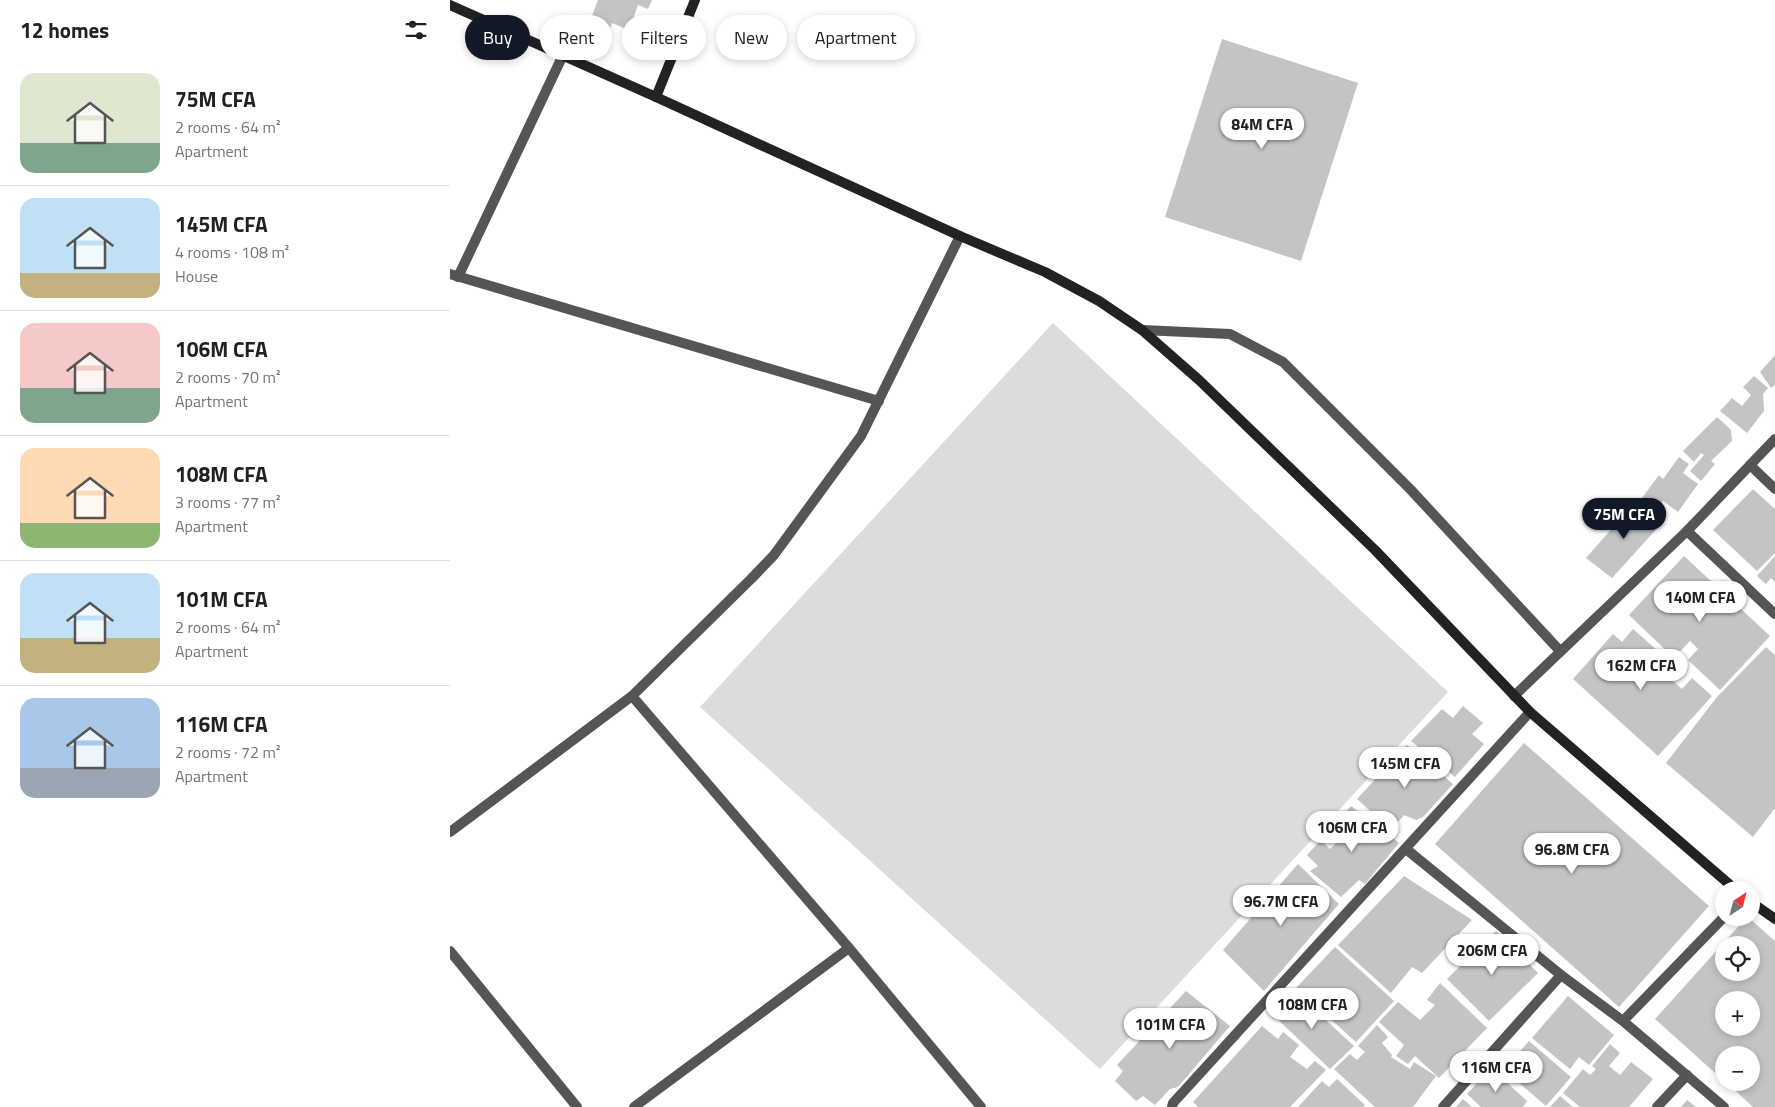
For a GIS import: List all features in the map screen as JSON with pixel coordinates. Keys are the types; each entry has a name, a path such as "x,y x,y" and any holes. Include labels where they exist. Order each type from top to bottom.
{"main road":[{"path":"656,97 695,0"},
{"path":"450,5 540,46"},
{"path":"572,60 960,236 1044,272 1099,301 1142,330 1199,380 1375,550 1530,712 1726,881"},
{"path":"1760,908 1775,919"}],"street":[{"path":"561,60 454,276 878,402"},
{"path":"450,832 632,696 751,580 774,555 861,436 960,236"},
{"path":"1142,330 1230,334 1283,362 1411,490 1560,651"},
{"path":"1514,696 1687,531 1775,439"},
{"path":"1750,466 1775,490"},
{"path":"1687,531 1775,614"},
{"path":"632,696 849,948 981,1107"},
{"path":"1172,1107 1173,1103 1530,712"},
{"path":"1406,849 1561,975 1623,1021 1724,1107"},
{"path":"1623,1021 1715,926"},
{"path":"634,1107 849,948"},
{"path":"450,951 577,1107"},
{"path":"1443,1107 1561,975"},
{"path":"1657,1107 1687,1075"}],"shaded area":[{"path":"1053,323 1448,692 1100,1069 700,707"}],"building":[{"path":"598,0 652,0 648,9 638,5 634,15 622,15 622,27 612,23 612,15 592,15"},
{"path":"1222,39 1358,83 1301,261 1165,217"},
{"path":"1775,355 1775,385 1771,388 1760,372"},
{"path":"1754,376 1768,388 1763,394 1764,411 1747,433 1720,411 1732,398 1742,406 1751,395 1743,387"},
{"path":"1717,417 1731,430 1732,441 1711,461 1715,464 1701,481 1690,471 1704,455 1701,453 1694,462 1683,451"},
{"path":"1679,457 1689,464 1683,473 1698,484 1678,512 1663,501 1657,509 1642,498 1659,475 1663,479"},
{"path":"1753,489 1775,509 1775,553 1757,571 1713,530"},
{"path":"1637,500 1662,523 1612,578 1586,558"},
{"path":"1684,556 1770,636 1720,690 1688,660 1698,649 1690,641 1674,658 1629,615"},
{"path":"1775,556 1775,582 1771,578 1766,584 1757,576"},
{"path":"1633,629 1668,660 1660,669 1682,689 1692,678 1712,696 1658,756 1573,679 1613,634 1622,642"},
{"path":"1766,647 1775,655 1775,808 1753,837 1666,763 1717,697"},
{"path":"1463,706 1483,723 1472,734 1484,744 1455,777 1411,741 1442,709 1453,718"},
{"path":"1524,743 1709,906 1619,1007 1435,844"},
{"path":"1407,745 1453,784 1423,817 1416,820 1404,815 1391,830 1357,799"},
{"path":"1351,806 1399,843 1365,884 1359,880 1341,897 1310,871 1318,866 1307,855 1321,840 1330,849 1340,839 1330,829"},
{"path":"1298,864 1339,904 1264,991 1223,950"},
{"path":"1404,876 1472,920 1422,973 1412,967 1391,993 1338,945"},
{"path":"1739,926 1758,926 1775,941 1775,1107 1753,1107 1736,1091 1760,1091 1760,1046 1715,1046 1715,1073 1655,1019 1715,952 1715,981 1760,981 1760,936 1730,936"},
{"path":"1496,931 1538,973 1489,1021 1447,979"},
{"path":"1335,947 1394,1001 1356,1042 1296,988"},
{"path":"1440,983 1487,1028 1439,1078 1415,1056 1408,1064 1396,1056 1404,1045 1379,1022 1398,1002 1420,1020 1435,1005 1427,1000"},
{"path":"1293,990 1354,1046 1330,1069 1271,1013"},
{"path":"1186,991 1230,1026 1178,1087 1170,1089 1155,1105 1143,1096 1136,1101 1115,1081 1123,1071 1117,1065"},
{"path":"1568,996 1614,1035 1589,1065 1579,1057 1570,1069 1532,1038"},
{"path":"1377,1025 1388,1037 1382,1043 1392,1055 1391,1057 1410,1069 1414,1062 1436,1076 1413,1107 1375,1107 1334,1069 1350,1054 1357,1060 1365,1052 1358,1046"},
{"path":"1262,1026 1278,1039 1283,1032 1299,1045 1290,1057 1307,1069 1315,1061 1326,1070 1290,1107 1198,1107 1193,1102"},
{"path":"1529,1041 1571,1077 1546,1106 1504,1070"},
{"path":"1610,1044 1620,1053 1609,1066 1620,1075 1631,1062 1653,1079 1629,1107 1580,1107 1563,1093 1583,1069 1590,1075 1596,1069 1592,1066"},
{"path":"1491,1068 1527,1101 1523,1107 1481,1107 1467,1094"},
{"path":"1337,1079 1365,1105 1363,1107 1298,1107 1322,1081 1329,1087"},
{"path":"1560,1096 1573,1107 1550,1107"},
{"path":"1463,1099 1472,1107 1456,1107"},
{"path":"1687,1100 1696,1107 1681,1107"}]}
